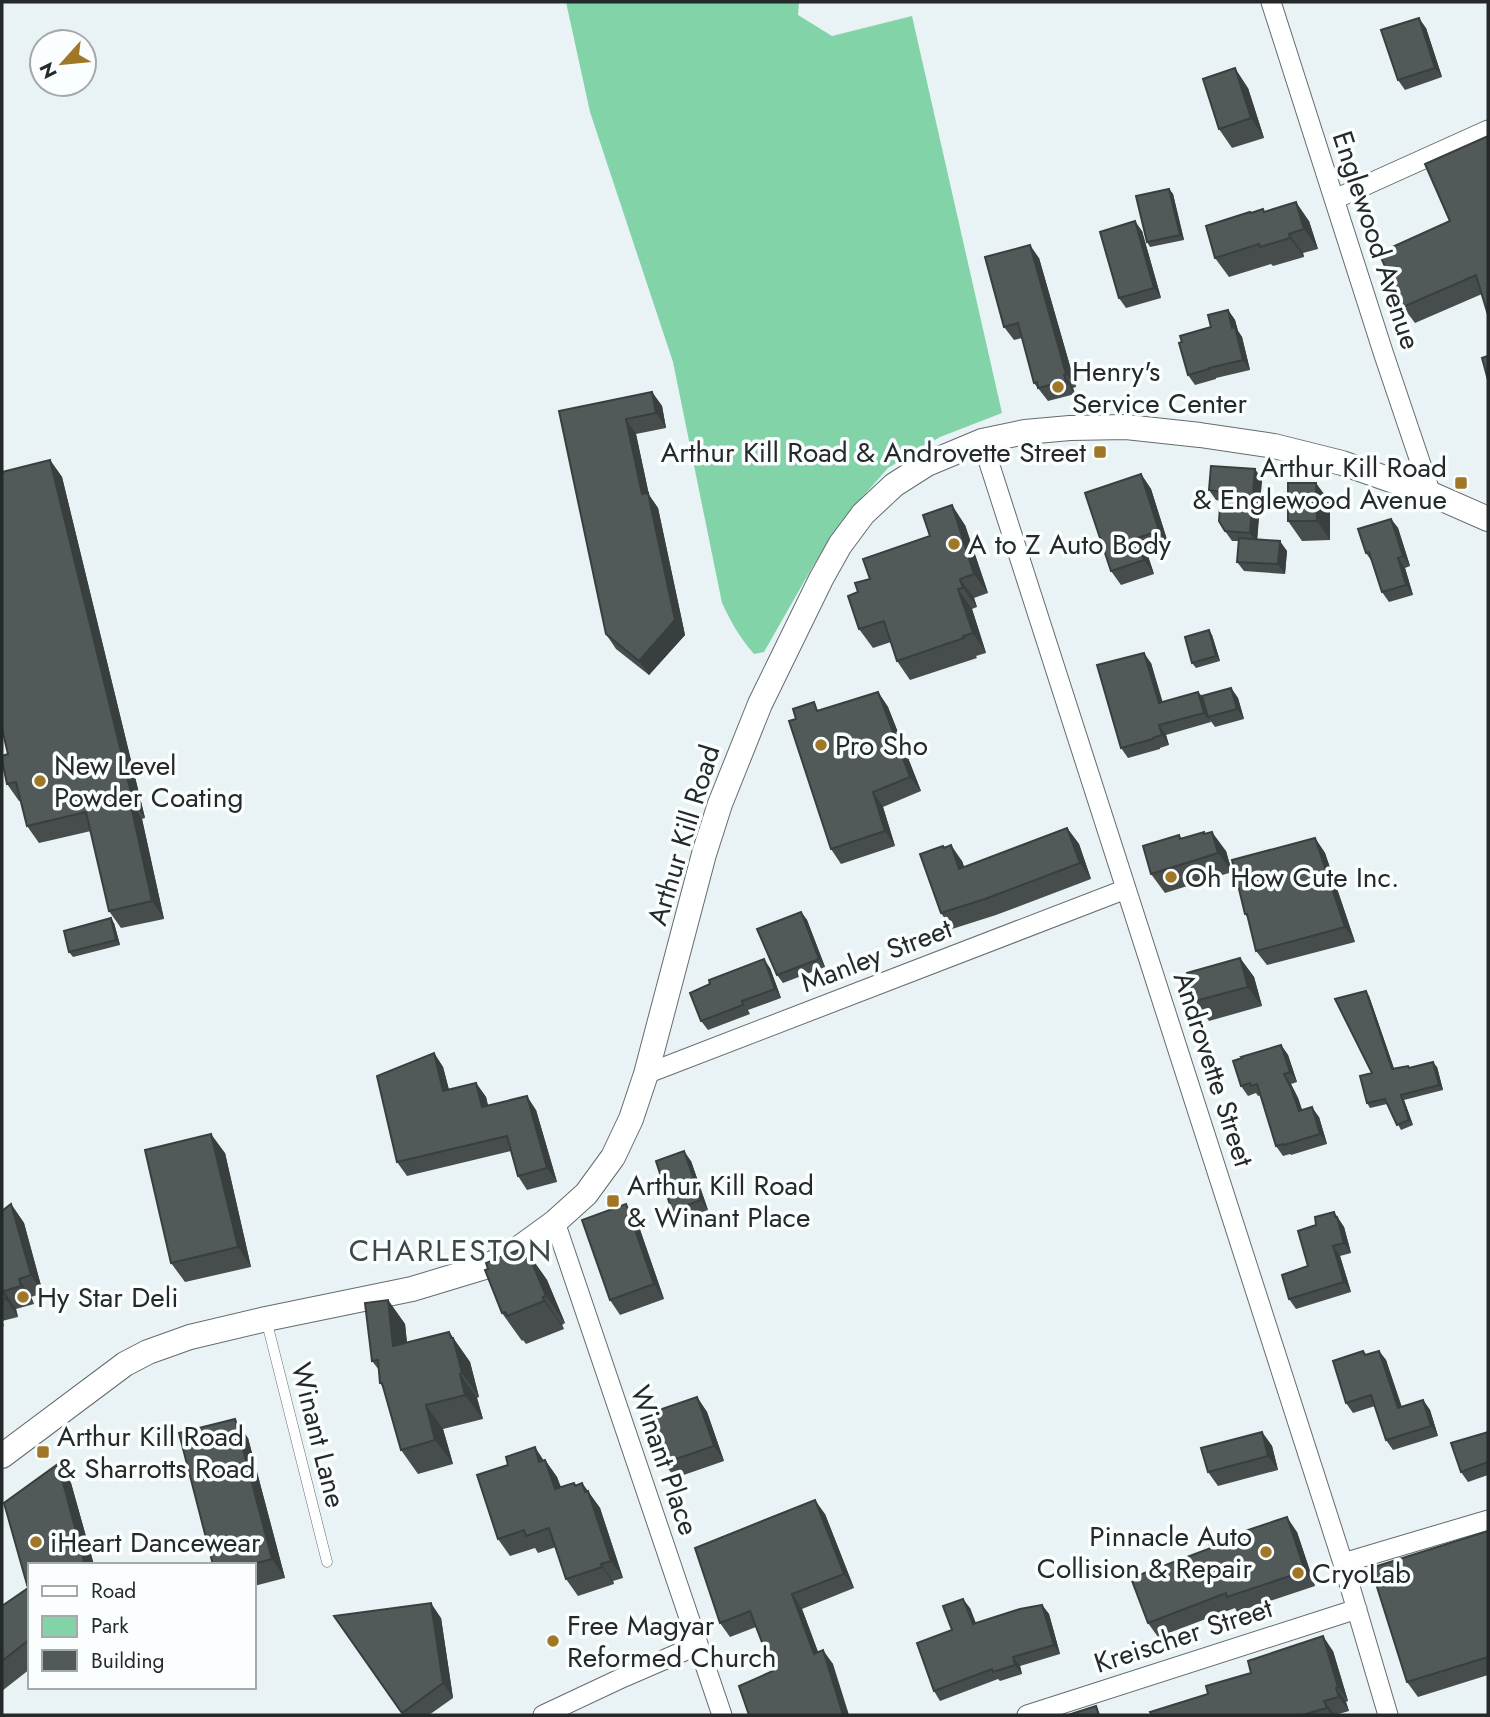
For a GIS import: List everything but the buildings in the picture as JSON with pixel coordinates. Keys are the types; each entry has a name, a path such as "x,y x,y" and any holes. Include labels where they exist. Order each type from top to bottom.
{"street":[{"name":"Englewood Avenue","path":"1271,2 1431,494"},
{"path":"1335,199 1488,130"},
{"name":"Arthur Kill Road","path":"2,1456 139,1357 190,1337 412,1289 488,1266 555,1222 586,1194 613,1157 631,1119 646,1074 697,878 720,804 760,704 840,545 863,514 894,485 927,464 982,441 1026,432 1126,426 1274,446 1342,463 1431,494 1488,519"},
{"name":"Androvette Street","path":"982,441 1343,1563 1388,1715"},
{"name":"Manley Street","path":"646,1074 1126,889"},
{"name":"Winant Place","path":"555,1222 722,1715"},
{"path":"1343,1563 1488,1520"},
{"name":"Kreischer Street","path":"1027,1715 1357,1609"},
{"path":"543,1715 698,1645"}],"lane":[{"name":"Winant Lane","path":"266,1319 327,1562"}],"green space":[{"path":"566,2 799,2 798,15 832,36 912,16 1002,413 940,437 888,468 844,518 764,652 754,654 736,630 722,603 673,362 590,112"}],"place":[{"name":"Henry's Service Center","path":"1058,387"},
{"name":"Arthur Kill Road & Androvette Street","path":"1100,452"},
{"name":"Arthur Kill Road & Englewood Avenue","path":"1461,483"},
{"name":"A to Z Auto Body","path":"954,544"},
{"name":"Pro Sho","path":"821,745"},
{"name":"New Level Powder Coating","path":"40,781"},
{"name":"Oh How Cute Inc.","path":"1171,877"},
{"name":"Arthur Kill Road & Winant Place","path":"613,1201"},
{"name":"Hy Star Deli","path":"23,1297"},
{"name":"Arthur Kill Road & Sharrotts Road","path":"43,1452"},
{"name":"iHeart Dancewear","path":"36,1542"},
{"name":"Pinnacle Auto Collision & Repair","path":"1266,1552"},
{"name":"CryoLab","path":"1298,1573"},
{"name":"Free Magyar Reformed Church","path":"553,1641"}],"district":[{"name":"CHARLESTON","path":"451,1251"}]}
